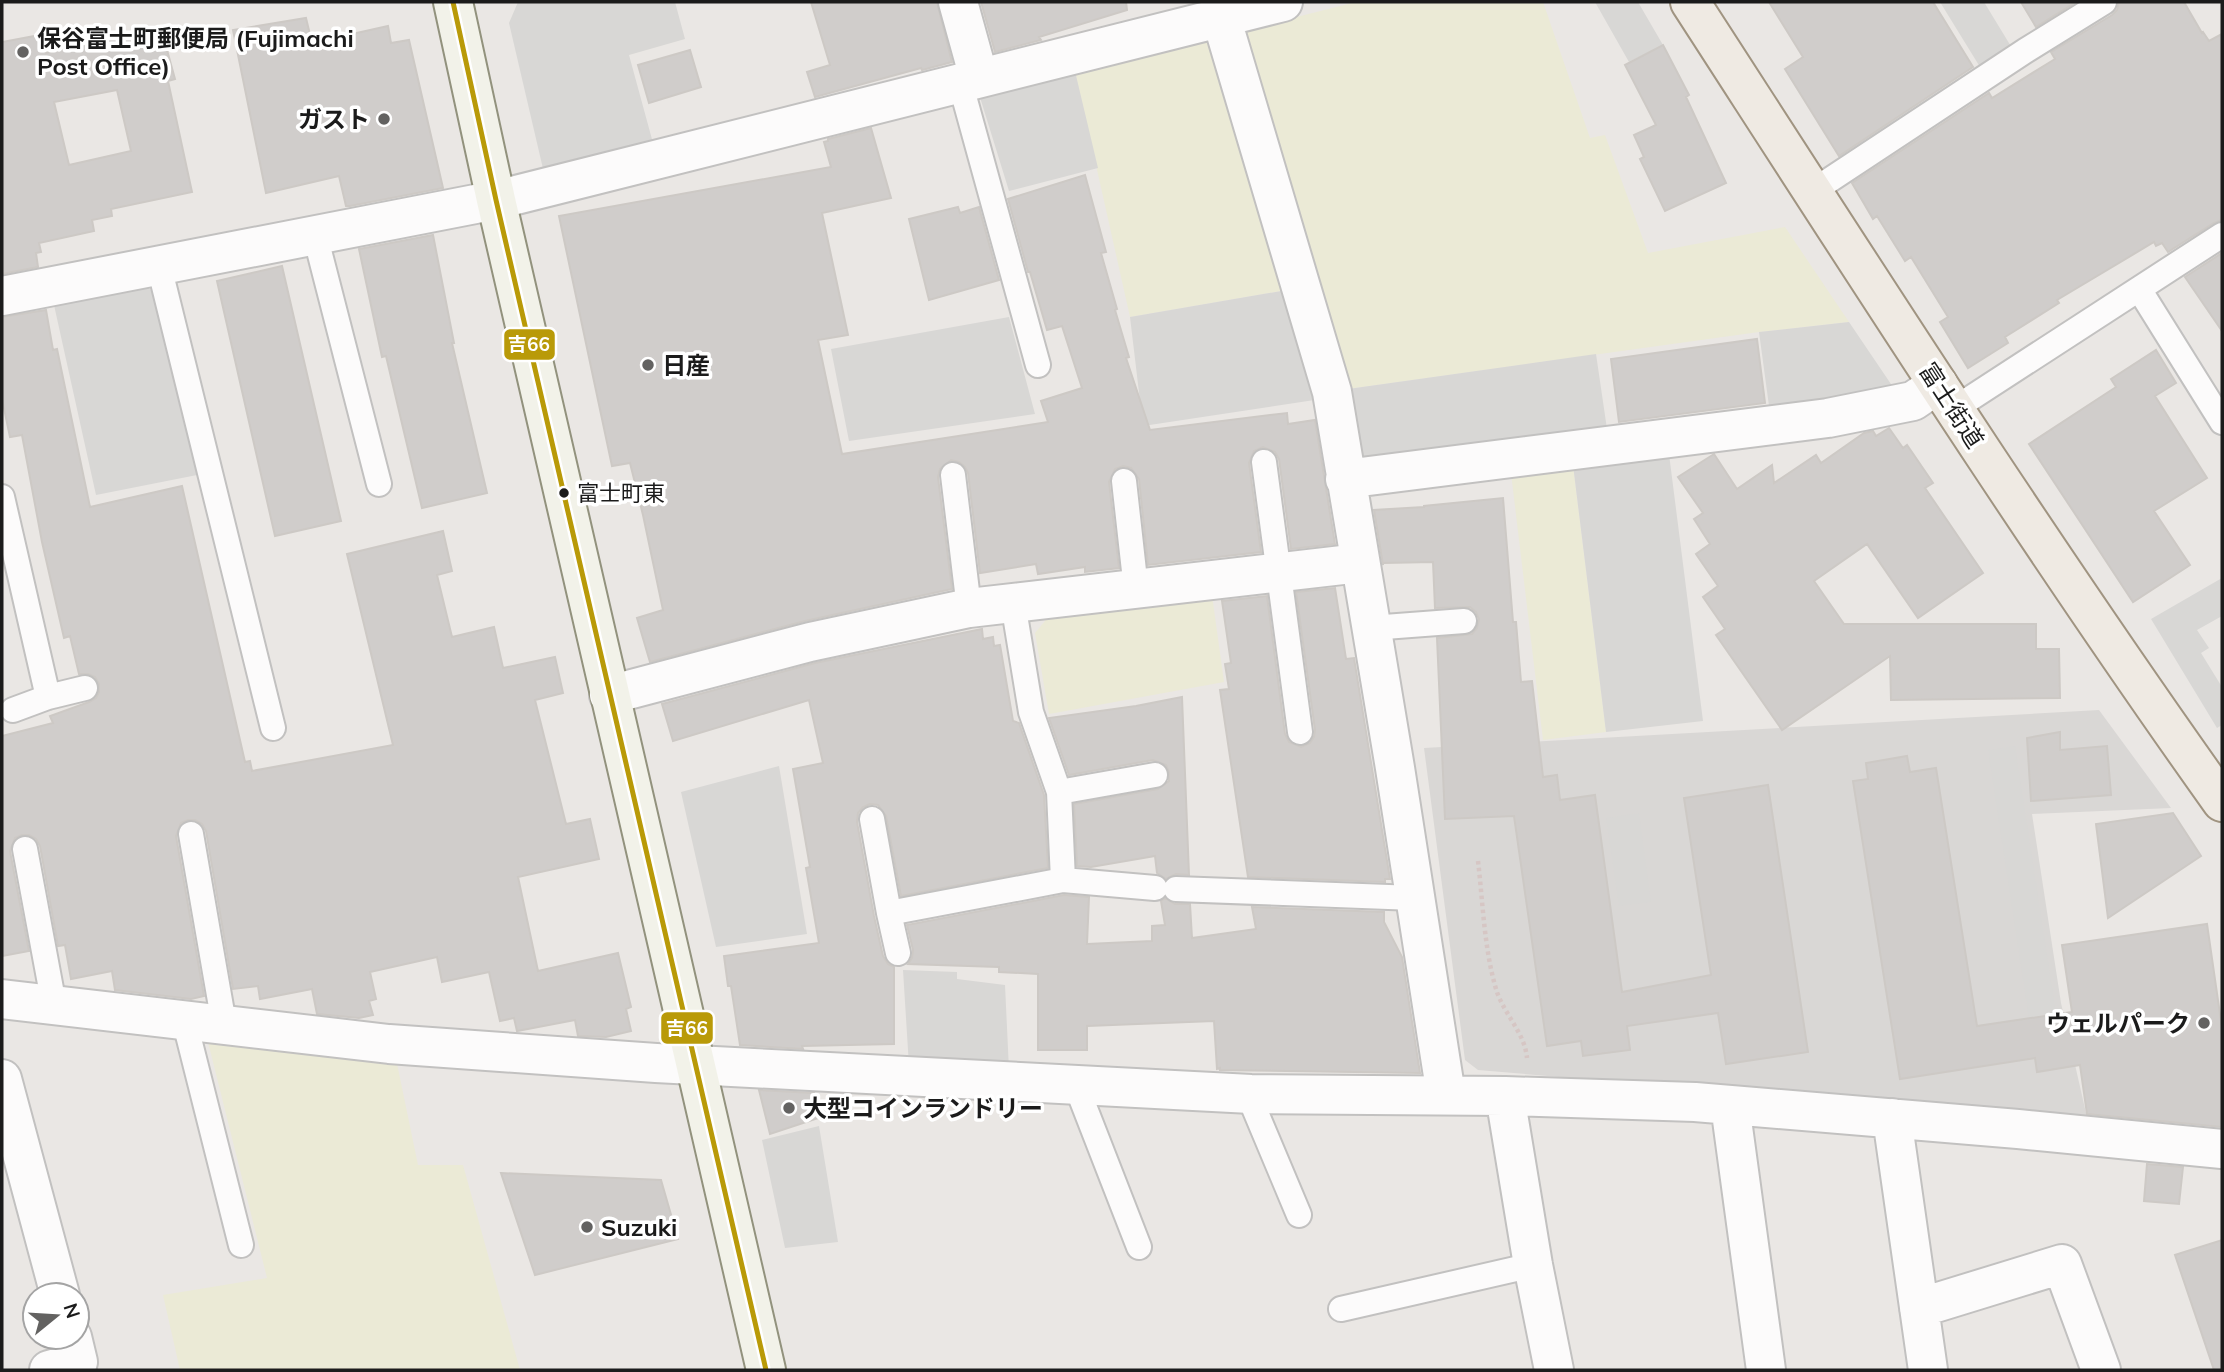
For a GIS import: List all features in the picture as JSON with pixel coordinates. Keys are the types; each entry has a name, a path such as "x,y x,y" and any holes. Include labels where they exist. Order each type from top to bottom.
{"main road":[{"path":"453,2 496,200 765,1370"},
{"name":"富士街道","path":"1690,2 2103,635 2222,801"}],"street":[{"path":"958,2 970,80"},
{"path":"2,296 496,200 1283,2"},
{"path":"1222,17 1332,392 1446,1095"},
{"path":"1345,479 1828,418 1946,396"},
{"path":"609,695 810,642 969,608 1360,564"},
{"path":"2,999 389,1044 696,1065 1251,1094 1517,1096 1730,1105 2222,1149"},
{"path":"2,1079 56,1281"},
{"path":"1517,1096 1533,1265 1554,1370"},
{"path":"1730,1105 1766,1370"},
{"path":"1892,1118 1928,1370"},
{"path":"1919,1308 2062,1264 2101,1370"},
{"path":"49,1370 78,1362 75,1351"}],"lane":[{"path":"1812,191 2104,2"},
{"path":"970,80 1038,365"},
{"path":"315,235 379,484"},
{"path":"1946,396 2139,289 2222,235"},
{"path":"159,266 273,727"},
{"path":"2139,289 2222,422"},
{"path":"1264,462 1300,732"},
{"path":"953,475 969,608"},
{"path":"1124,481 1136,589"},
{"path":"2,497 48,697"},
{"path":"1013,603 1031,712 1059,792 1063,880"},
{"path":"1371,628 1464,621"},
{"path":"13,710 48,697 85,688"},
{"path":"1059,792 1156,775"},
{"path":"873,819 898,953"},
{"path":"191,834 224,1024"},
{"path":"25,849 54,1005"},
{"path":"889,913 1063,880 1166,888 1415,898"},
{"path":"184,1019 241,1245"},
{"path":"1080,1084 1081,1098 1139,1247"},
{"path":"1251,1094 1252,1103 1298,1215"},
{"path":"1341,1309 1533,1265"}],"path":[{"path":"1478,861 1492,970 1501,1005 1527,1052 1517,1096"}],"shaded area":[{"path":"518,2 675,2 685,39 629,55 653,143 544,173 509,23"},
{"path":"1595,2 1638,2 1663,45 1629,62"},
{"path":"1940,2 1984,2 2012,48 1980,67"},
{"path":"1074,67 1098,168 1009,191 979,94"},
{"path":"145,285 152,291 197,475 96,495 54,305"},
{"path":"1293,289 1321,399 1143,426 1130,317"},
{"path":"1009,317 1035,414 849,441 831,349"},
{"path":"1849,322 1895,390 1769,406 1759,332"},
{"path":"1596,354 1607,429 1359,460 1341,390"},
{"path":"1669,454 1703,721 1606,732 1573,465"},
{"path":"2222,578 2222,616 2197,630 2209,648 2201,653 2222,687 2222,725 2217,728 2151,619"},
{"path":"2099,710 2171,808 2032,814 2061,1003 2088,1122 1478,1070 1465,1060 1424,748"},
{"path":"2015,746 2056,1014 2029,1019 1988,750"},
{"path":"779,766 807,934 716,947 681,792"},
{"path":"1639,813 1651,902 1619,906 1606,818"},
{"path":"903,970 957,972 957,979 1005,985 1009,1070 909,1066"},
{"path":"819,1126 838,1242 785,1248 762,1140"}],"green space":[{"path":"1356,2 1543,2 1590,138 1605,135 1648,253 1785,227 1849,322 1341,390 1239,45 1245,30"},
{"path":"1212,32 1293,289 1130,317 1074,67"},
{"path":"1573,465 1606,732 1543,740 1511,473"},
{"path":"1212,595 1224,682 1049,714 1035,633 1045,621 1044,613"},
{"path":"206,1034 395,1054 418,1165 463,1165 520,1370 180,1370 163,1295 267,1278"}],"building":[{"path":"811,2 937,2 952,62 815,97 807,72 830,65"},
{"path":"981,2 1126,2 1127,10 1039,37 1041,40 995,52"},
{"path":"1769,2 1933,2 1973,67 1839,156 1785,69 1803,57"},
{"path":"2021,2 2076,2 2036,27"},
{"path":"2119,2 2184,2 2209,41 2222,34 2222,220 2168,252 2162,243 2156,246 2154,242 2057,300 2059,303 2005,337 2008,343 1968,368 1940,322 1948,317 1911,257 1905,261 1877,216 1873,219 1852,183 1989,93 1992,98 2055,59 2051,52 2112,15"},
{"path":"306,18 312,43 388,26 391,43 409,40 443,188 350,206 346,206 339,176 266,193 233,30"},
{"path":"161,28 175,79 168,81 192,192 111,209 112,216 92,220 94,231 39,243 41,252 36,253 38,267 2,274 2,42 40,35 46,53","holes":["117,90 131,151 69,165 54,102"]},
{"path":"1663,45 1689,95 1686,97 1726,183 1665,211 1640,159 1644,157 1634,135 1656,125 1625,65"},
{"path":"690,50 701,87 649,103 638,65"},
{"path":"871,128 891,198 822,213 848,335 818,340 842,454 1048,422 1041,401 1082,388 1062,326 1047,330 1008,199 1085,175 1106,252 1101,253 1129,357 1126,358 1150,430 1287,413 1288,424 1315,420 1335,544 1291,549 1279,459 1275,452 1263,447 1254,451 1249,463 1261,552 1148,565 1139,479 1131,468 1123,466 1115,469 1109,482 1119,568 1085,572 1085,567 1038,574 1036,564 980,573 968,473 959,462 951,460 940,469 938,477 952,589 805,621 650,662 637,618 663,610 630,463 612,466 559,216 831,167 824,142"},
{"path":"958,207 960,213 979,207 999,280 929,300 909,219"},
{"path":"433,235 452,343 487,493 422,508 386,356 382,357 359,249"},
{"path":"2222,253 2222,331 2185,277"},
{"path":"282,266 341,521 275,536 217,281"},
{"path":"46,310 53,350 57,349 90,507 182,486 245,762 250,761 252,771 393,745 347,554 443,531 452,571 437,575 452,637 494,627 503,668 555,657 563,693 535,700 566,824 590,819 599,859 518,877 538,971 618,953 631,1007 626,1009 631,1031 606,1037 578,1036 575,1020 517,1031 514,1018 500,1021 489,972 442,982 437,957 370,972 376,999 369,1001 373,1015 359,1018 317,1014 312,989 260,999 258,986 233,989 206,831 202,824 195,820 181,823 176,836 204,996 191,999 115,990 112,971 71,979 65,945 58,946 40,846 36,839 29,835 15,838 10,851 29,951 2,956 2,736 53,723 50,716 89,702 96,698 99,692 95,677 79,674 70,636 64,638 22,435 10,437 2,399 2,317"},
{"path":"1757,339 1765,403 1619,422 1611,359"},
{"path":"2156,350 2176,383 2155,396 2207,478 2154,511 2190,565 2133,602 2029,444 2116,387 2111,379"},
{"path":"1889,428 1903,448 1907,445 1933,483 1925,488 1983,573 1918,618 1867,544 1814,581 1844,624 2036,624 2036,649 2059,649 2060,698 1891,700 1890,656 1782,730 1716,635 1725,629 1703,597 1718,586 1696,554 1710,544 1694,519 1703,513 1678,477 1714,454 1737,489 1772,465 1774,483 1816,455 1821,463 1864,433 1873,431 1876,436"},
{"path":"1503,498 1513,622 1516,622 1521,682 1532,681 1543,777 1557,775 1560,800 1595,795 1622,992 1711,975 1684,798 1768,785 1808,1052 1726,1064 1718,1013 1627,1026 1630,1050 1583,1056 1581,1041 1547,1046 1514,816 1445,819 1437,638 1472,634 1479,619 1470,607 1435,608 1433,562 1383,565 1374,510"},
{"path":"1335,588 1346,659 1354,658 1390,879 1385,879 1385,882 1248,877 1220,690 1229,689 1225,664 1231,663 1222,601 1267,596 1285,734 1289,742 1301,747 1310,743 1315,730 1296,592"},
{"path":"982,629 983,639 993,637 994,646 1000,645 1013,721 1019,723 1044,795 1048,868 901,896 886,816 878,805 863,807 858,813 857,822 874,916 883,956 888,964 894,967 894,1044 802,1046 803,1049 740,1045 724,956 819,943 806,868 810,867 793,769 823,763 809,700 673,741 662,704 815,663"},
{"path":"1182,697 1189,875 1176,874 1166,879 1157,873 1155,856 1091,867 1077,866 1074,804 1158,789 1169,781 1169,772 1166,765 1153,760 1069,775 1049,718"},
{"path":"2060,732 2060,750 2107,746 2111,795 2031,801 2027,738"},
{"path":"1907,756 1910,772 1936,768 1977,1026 2072,1012 2062,945 2207,924 2222,1028 2222,1127 2087,1114 2080,1065 2037,1072 2035,1058 1900,1079 1853,781 1868,779 1866,763"},
{"path":"2173,813 2201,856 2108,918 2096,824"},
{"path":"1064,895 1089,897 1087,944 1152,941 1152,926 1165,925 1161,901 1165,898 1175,904 1190,904 1192,938 1256,929 1252,907 1384,912 1384,922 1402,957 1420,1073 1220,1070 1217,1069 1214,1021 1087,1026 1087,1050 1038,1050 1038,974 999,972 999,967 908,964 913,950 907,925"},
{"path":"759,1090 814,1093 821,1117 770,1134"},
{"path":"2147,1164 2183,1167 2179,1204 2144,1201"},
{"path":"501,1173 661,1180 678,1239 535,1275"},
{"path":"2222,1240 2222,1370 2214,1370 2175,1255"}],"transit line":[{"name":"吉66","path":"453,2 496,200 766,1370"}],"place":[{"name":"保谷富士町郵便局 (Fujimachi Post Office)","path":"23,52"},
{"name":"ガスト","path":"384,119"},
{"name":"日産","path":"648,365"},
{"name":"富士町東","path":"564,493"},
{"name":"ウェルパーク","path":"2204,1023"},
{"name":"大型コインランドリー","path":"789,1108"},
{"name":"Suzuki","path":"587,1227"}]}
